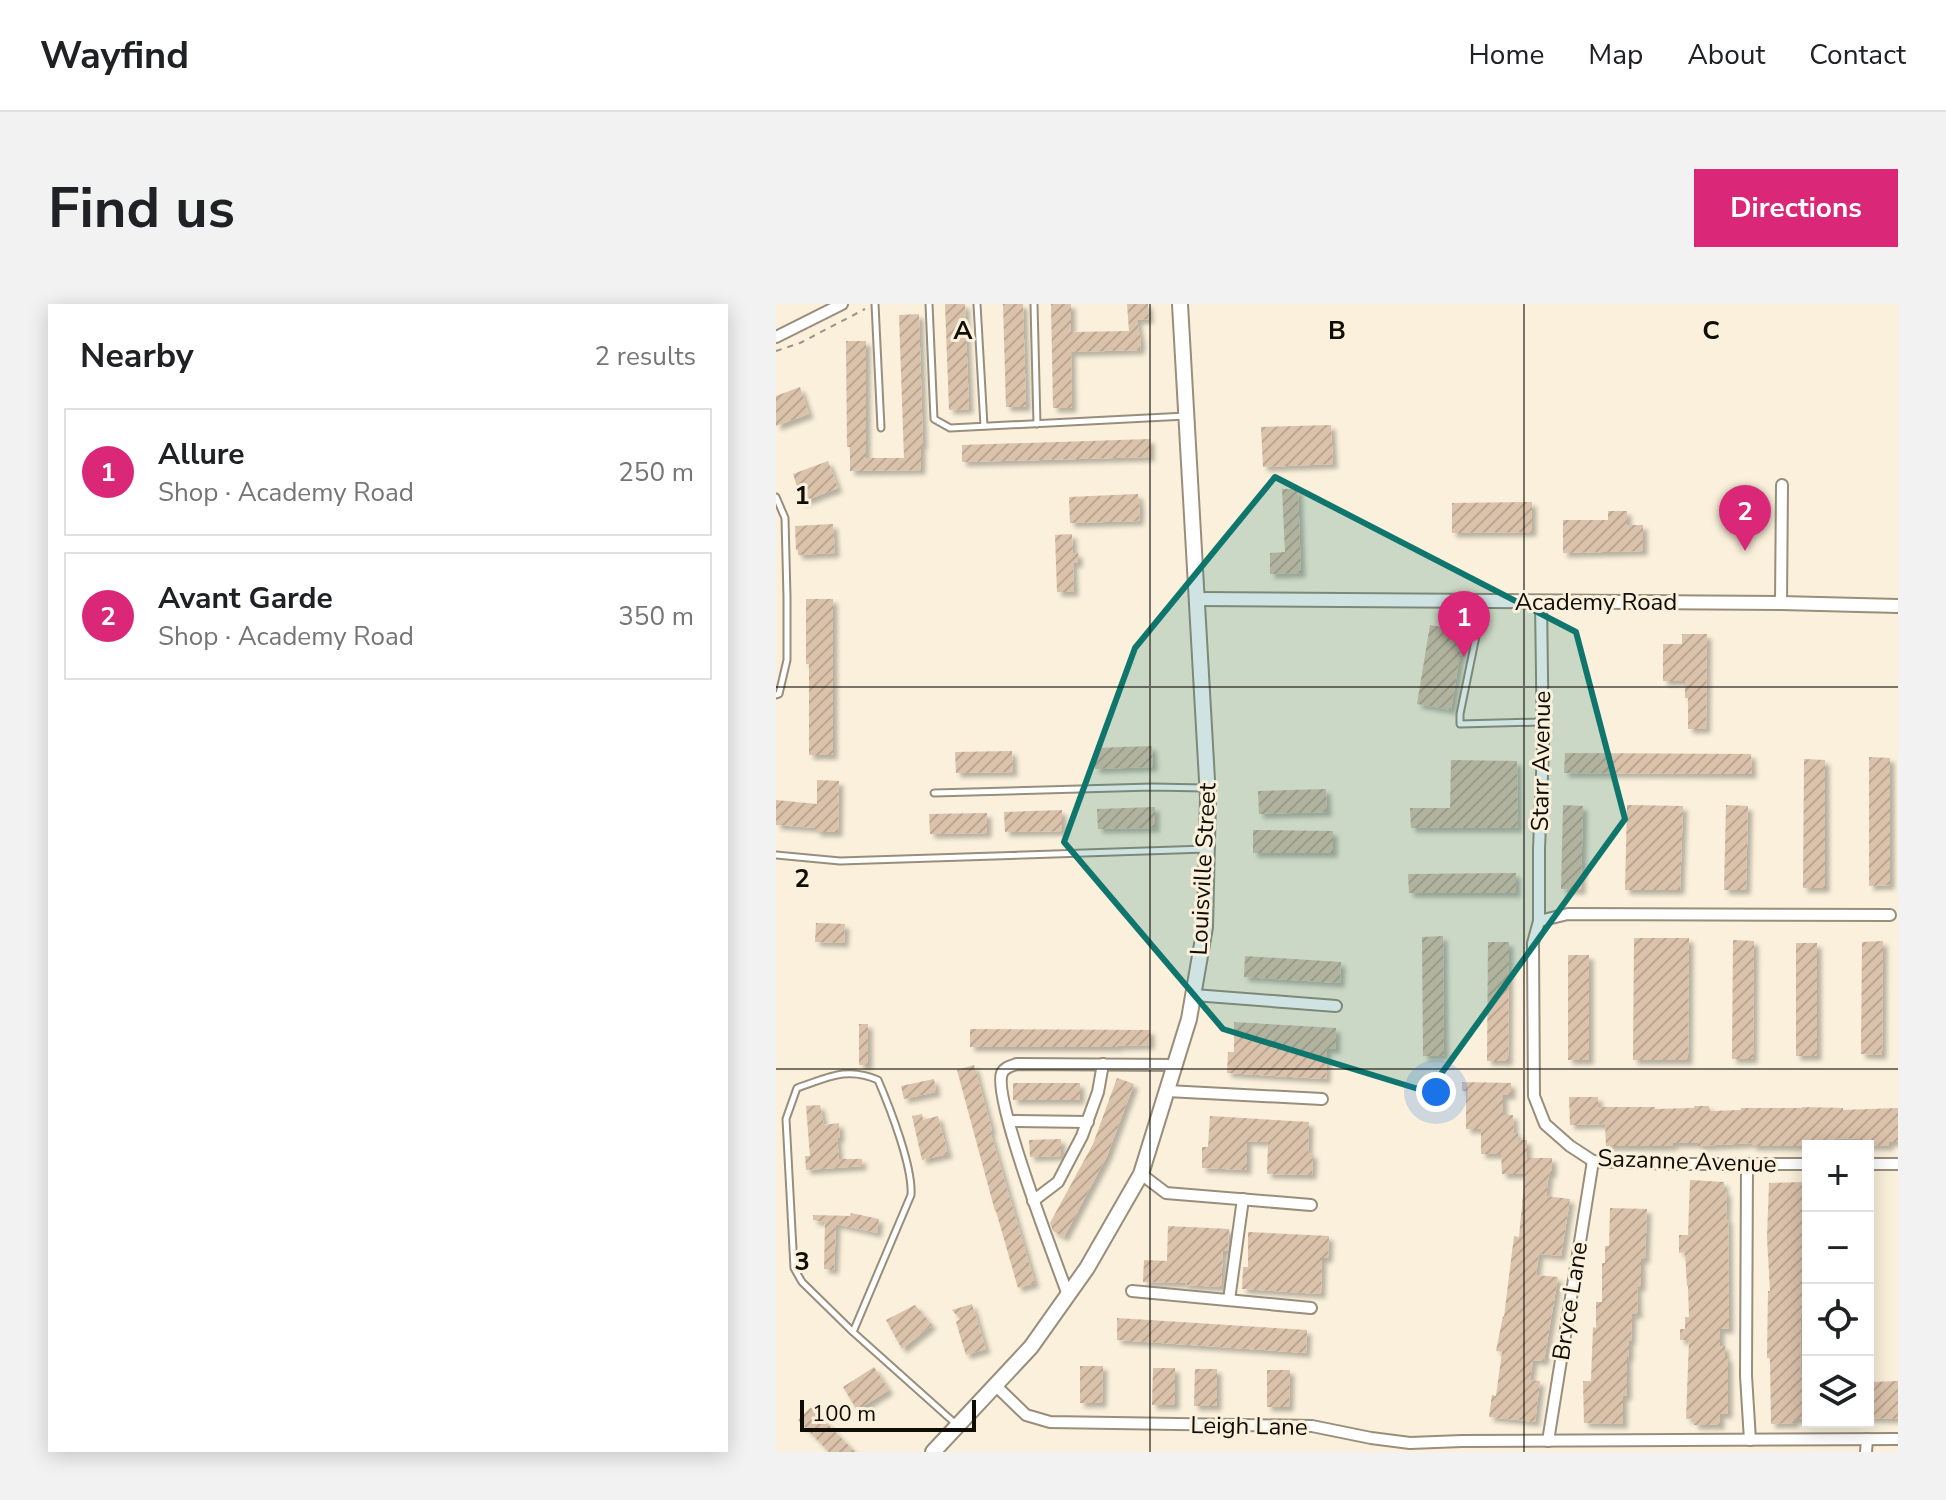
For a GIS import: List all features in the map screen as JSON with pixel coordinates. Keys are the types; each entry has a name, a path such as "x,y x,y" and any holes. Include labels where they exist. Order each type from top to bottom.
{"main road":[{"name":"Louisville Street","path":"933,1452 1031,1347 1087,1268 1141,1174 1189,1019 1205,927 1208,789 1180,304"}],"street":[{"path":"776,337 842,304"},
{"path":"1781,603 1782,485"},
{"name":"Academy Road","path":"1197,599 1898,606"},
{"name":"Starr Avenue","path":"1539,921 1541,601"},
{"path":"1539,921 1568,914 1890,915"},
{"name":"Sazanne Avenue","path":"1539,921 1533,943 1534,1096 1545,1124 1593,1161 1802,1164"},
{"path":"1194,995 1336,1006"},
{"path":"1068,1295 1033,1201 1002,1096 1001,1075 1005,1068 1017,1064 1175,1065"},
{"path":"1033,1201 1058,1182 1082,1136 1098,1092 1103,1064"},
{"path":"1167,1091 1322,1099"},
{"path":"1010,1121 1088,1122"},
{"name":"Bryce Lane","path":"1548,1441 1593,1161"},
{"path":"1747,1164 1746,1376 1750,1440"},
{"path":"1874,1164 1898,1164"},
{"path":"1141,1174 1166,1193 1311,1205"},
{"path":"1229,1300 1243,1199"},
{"path":"1132,1291 1311,1308"},
{"name":"Leigh Lane","path":"995,1385 1026,1415 1050,1422 1312,1426 1410,1443 1898,1439"},
{"path":"1866,1452 1867,1439"},
{"path":"1666,1452 1667,1440"}],"lane":[{"path":"875,304 881,428"},
{"path":"929,304 934,419 950,428 1187,416"},
{"path":"977,304 984,426"},
{"path":"1034,304 1037,424"},
{"path":"776,497 785,518 787,660 779,694 776,695"},
{"path":"1483,601 1460,724 1542,722"},
{"path":"934,793 1152,787 1208,789"},
{"path":"776,855 840,861 1207,849"},
{"path":"853,1332 911,1195 912,1181 878,1080 863,1073 841,1073 797,1088 786,1119 794,1268 802,1282 853,1332 958,1425"}],"path":[{"path":"776,351 800,343 875,304"}],"highlighted area":[{"path":"1275,477 1576,632 1625,819 1428,1092 1223,1029 1064,842 1135,648"}],"building":[{"path":"945,304 965,304 969,409 949,410"},
{"path":"1003,304 1023,304 1026,407 1006,407"},
{"path":"1051,304 1071,304 1071,332 1129,331 1127,304 1148,304 1149,319 1137,320 1140,350 1071,352 1072,408 1053,408"},
{"path":"919,314 921,470 850,471 846,341 866,341 866,458 904,458 899,315"},
{"path":"800,387 809,414 776,426 776,396"},
{"path":"1331,425 1333,464 1263,467 1261,427"},
{"path":"1150,439 1150,457 962,462 962,445"},
{"path":"828,461 838,488 802,502 793,474"},
{"path":"1282,489 1298,489 1301,573 1270,574 1270,553 1285,552"},
{"path":"1138,494 1139,521 1070,523 1069,497"},
{"path":"1532,502 1532,532 1452,533 1452,503"},
{"path":"1608,511 1627,511 1627,525 1643,525 1643,551 1563,553 1563,520 1608,520"},
{"path":"833,524 835,553 798,555 795,526"},
{"path":"1072,534 1073,553 1078,553 1078,563 1073,563 1074,592 1057,592 1055,535"},
{"path":"806,599 833,599 833,755 809,755"},
{"path":"1430,625 1464,631 1451,710 1417,704"},
{"path":"1682,634 1707,634 1706,729 1688,729 1685,681 1663,681 1663,644 1682,644"},
{"path":"1152,746 1153,767 1095,769 1095,748"},
{"path":"1012,751 1013,772 956,773 955,752"},
{"path":"1565,753 1751,754 1752,774 1564,773"},
{"path":"1869,757 1890,758 1890,885 1869,886"},
{"path":"1804,759 1825,760 1825,888 1803,888"},
{"path":"1451,760 1517,761 1518,828 1411,828 1410,808 1450,808"},
{"path":"817,780 839,781 838,832 816,832 816,828 776,825 776,800 817,804"},
{"path":"1326,789 1327,812 1259,814 1258,791"},
{"path":"1563,805 1583,806 1581,890 1561,889"},
{"path":"1627,805 1683,806 1680,890 1625,890"},
{"path":"1726,805 1748,806 1746,890 1724,890"},
{"path":"1155,807 1155,828 1098,829 1097,809"},
{"path":"1062,810 1062,831 1005,832 1004,812"},
{"path":"987,813 987,833 930,834 929,814"},
{"path":"1253,830 1333,831 1333,853 1253,853"},
{"path":"1516,873 1516,893 1409,893 1408,874"},
{"path":"816,923 845,924 844,943 815,942"},
{"path":"1443,936 1444,1056 1423,1056 1422,937"},
{"path":"1634,938 1689,938 1688,1060 1633,1060"},
{"path":"1733,940 1754,941 1753,1059 1732,1059"},
{"path":"1883,941 1882,1055 1861,1054 1862,942"},
{"path":"1488,942 1509,942 1508,1061 1487,1061"},
{"path":"1796,943 1817,943 1817,1056 1796,1056"},
{"path":"1568,955 1589,955 1589,1060 1568,1060"},
{"path":"1245,956 1341,962 1340,983 1244,977"},
{"path":"1234,1022 1336,1028 1336,1049 1327,1049 1326,1079 1227,1073 1228,1052 1234,1052"},
{"path":"859,1024 868,1024 868,1065 859,1065"},
{"path":"970,1029 1150,1030 1150,1045 970,1047"},
{"path":"974,1065 1035,1283 1018,1288 957,1070"},
{"path":"1117,1078 1134,1084 1107,1156 1064,1237 1053,1231 1050,1223 1093,1144"},
{"path":"934,1079 936,1092 904,1099 901,1086"},
{"path":"1462,1082 1511,1083 1511,1095 1503,1095 1503,1115 1513,1115 1514,1133 1518,1133 1518,1140 1527,1140 1527,1158 1552,1158 1546,1196 1570,1199 1561,1256 1539,1254 1536,1275 1558,1277 1544,1361 1533,1360 1530,1380 1540,1381 1535,1422 1489,1417 1492,1395 1496,1396 1502,1352 1496,1351 1504,1317 1514,1236 1519,1237 1525,1174 1502,1174 1501,1154 1481,1154 1481,1129 1466,1129 1466,1091 1462,1091"},
{"path":"1013,1083 1080,1083 1080,1100 1013,1100"},
{"path":"1569,1097 1598,1097 1598,1107 1655,1109 1709,1106 1710,1111 1802,1107 1843,1110 1898,1108 1898,1142 1889,1142 1889,1146 1874,1146 1874,1140 1835,1138 1802,1140 1802,1146 1752,1146 1752,1143 1698,1146 1698,1143 1673,1143 1673,1146 1606,1146 1605,1124 1570,1125"},
{"path":"820,1105 824,1125 839,1123 839,1159 862,1159 862,1166 806,1170 805,1156 810,1156 806,1106"},
{"path":"922,1114 923,1120 938,1116 948,1154 922,1160 912,1116"},
{"path":"1210,1116 1309,1122 1308,1153 1313,1154 1312,1175 1267,1174 1268,1142 1247,1141 1247,1170 1202,1168 1202,1147 1208,1147"},
{"path":"1061,1139 1061,1156 1030,1157 1029,1140"},
{"path":"1690,1180 1724,1182 1724,1192 1727,1192 1729,1329 1720,1329 1720,1346 1725,1346 1725,1357 1728,1357 1728,1414 1720,1414 1720,1425 1694,1425 1694,1418 1686,1419 1689,1340 1680,1340 1680,1329 1685,1329 1685,1317 1689,1317 1688,1286 1685,1252 1679,1253 1679,1235 1688,1235"},
{"path":"1802,1182 1802,1419 1794,1419 1794,1423 1771,1424 1770,1358 1767,1358 1769,1183"},
{"path":"1610,1208 1647,1209 1645,1259 1641,1259 1641,1287 1637,1287 1638,1314 1632,1314 1623,1424 1584,1423 1583,1381 1591,1381 1593,1327 1596,1328 1596,1302 1602,1302 1602,1263 1605,1263 1605,1246 1609,1246"},
{"path":"851,1213 879,1219 877,1233 836,1224 834,1270 824,1269 825,1222 813,1220 813,1215 850,1216"},
{"path":"1168,1226 1229,1229 1228,1251 1223,1250 1221,1287 1143,1282 1144,1260 1167,1261"},
{"path":"1248,1232 1329,1236 1328,1258 1322,1258 1321,1294 1242,1289 1243,1267 1248,1267"},
{"path":"972,1304 986,1349 966,1355 956,1322 960,1319 952,1310"},
{"path":"915,1305 932,1325 902,1349 886,1320"},
{"path":"1117,1318 1307,1330 1306,1353 1117,1340"},
{"path":"1080,1366 1103,1366 1102,1403 1080,1403"},
{"path":"874,1367 889,1390 857,1410 843,1387"},
{"path":"1153,1368 1175,1368 1175,1405 1152,1405"},
{"path":"1195,1369 1217,1369 1217,1406 1194,1406"},
{"path":"1267,1370 1290,1370 1289,1407 1267,1407"},
{"path":"1898,1381 1898,1419 1874,1418 1874,1382"},
{"path":"811,1407 855,1452 829,1452 798,1420"}],"place":[{"name":"Avant Garde","path":"1745,551"},
{"name":"Allure","path":"1464,657"}]}
